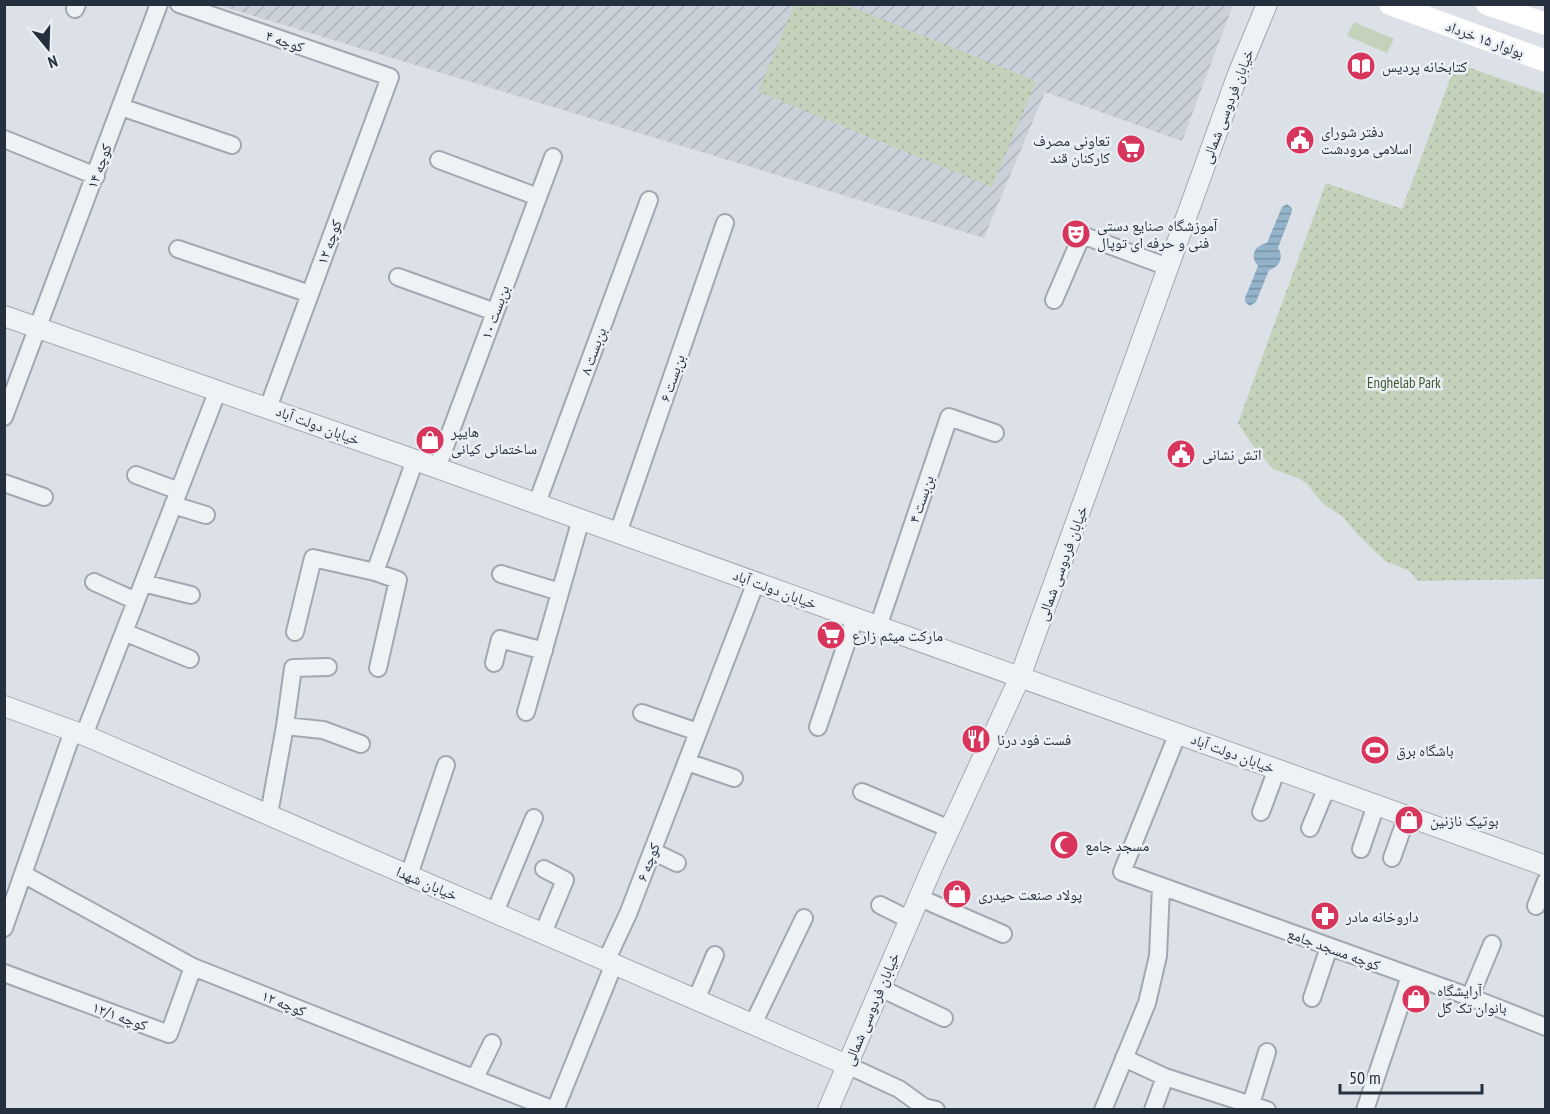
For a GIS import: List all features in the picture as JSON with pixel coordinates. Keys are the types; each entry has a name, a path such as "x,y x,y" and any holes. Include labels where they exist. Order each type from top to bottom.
{"main road":[{"name":"بولوار ۱۵ خرداد","path":"1390,4 1545,61"},
{"path":"1487,4 1545,24"}],"street":[{"name":"کوچه ۱۴","path":"4,417 159,4"},
{"name":"کوچه ۴","path":"179,4 390,77"},
{"name":"خیابان فردوسی شمالی","path":"828,1110 920,897 1020,677 1238,74 1268,4"},
{"name":"کوچه ۱۲","path":"268,408 390,77"},
{"path":"122,107 232,145"},
{"path":"4,138 96,176"},
{"name":"بن‌بست ۱۰","path":"437,468 553,157"},
{"path":"439,160 538,197"},
{"name":"بن‌بست ۸","path":"537,503 649,200"},
{"name":"بن‌بست ۶","path":"618,533 726,223"},
{"path":"1054,300 1082,234 1168,267"},
{"path":"178,249 310,294"},
{"path":"398,277 495,312"},
{"name":"خیابان دولت آباد","path":"4,316 537,503 1545,866"},
{"path":"6,918 78,733 124,632 218,390"},
{"name":"بن‌بست ۴","path":"878,627 949,417 995,433"},
{"path":"375,572 415,460"},
{"path":"136,475 206,515"},
{"path":"4,483 44,497"},
{"path":"526,712 581,519"},
{"path":"295,632 313,558 375,572 398,580 378,668"},
{"path":"501,574 560,592"},
{"path":"94,582 136,601"},
{"name":"کوچه ۶","path":"555,1110 756,582"},
{"path":"143,583 191,595"},
{"path":"818,727 855,618"},
{"path":"124,632 190,659"},
{"path":"494,663 500,639 544,651"},
{"path":"268,814 285,726 293,668 328,667"},
{"name":"خیابان شهدا","path":"4,706 78,733 847,1065"},
{"path":"642,713 698,732"},
{"path":"285,726 323,730 361,744"},
{"name":"کوچه مسجد جامع","path":"1178,733 1122,872 1470,997 1545,1027"},
{"path":"687,762 735,778"},
{"path":"409,876 446,765"},
{"path":"1261,812 1277,769"},
{"path":"1310,828 1327,787"},
{"path":"862,792 950,830"},
{"path":"1361,849 1376,805"},
{"path":"1392,858 1407,816"},
{"path":"495,912 534,818"},
{"path":"652,851 677,863"},
{"path":"543,933 565,880 544,869"},
{"name":"کوچه ۱۲","path":"23,874 193,967 555,1110"},
{"path":"1536,906 1545,881"},
{"path":"1103,1110 1147,1003 1158,956 1161,887"},
{"path":"920,897 1003,934"},
{"path":"880,905 910,920"},
{"path":"753,1024 804,918"},
{"path":"1470,997 1492,944"},
{"path":"1312,998 1329,946"},
{"path":"696,1000 715,955"},
{"name":"کوچه ۱۲/۱","path":"4,973 169,1034 193,967"},
{"path":"1370,1108 1410,976"},
{"path":"880,988 944,1018"},
{"path":"475,1078 492,1043"},
{"path":"1124,1058 1166,1077 1259,1107 1267,1052"},
{"path":"847,1065 899,1089 928,1109"},
{"path":"1153,1110 1166,1077"}],"shaded area":[{"path":"218,5 1233,5 1182,141 1045,92 984,238"}],"green space":[{"path":"794,5 847,5 1036,81 992,187 758,92"},
{"path":"1354,22 1394,39 1387,53 1347,36"},
{"name":"Enghelab Park","path":"1456,63 1545,94 1545,579 1418,581 1408,570 1385,561 1343,517 1322,503 1307,484 1273,469 1238,423 1326,183 1402,209"}],"water":[{"path":"1287,204 1292,211 1278,248 1281,255 1280,261 1276,267 1269,270 1256,302 1250,306 1245,302 1245,298 1258,266 1254,258 1255,252 1259,246 1267,243 1282,207"}],"place":[{"name":"کتابخانه پردیس","path":"1361,66"},
{"name":"دفتر شورای اسلامی مرودشت","path":"1300,140"},
{"name":"تعاونی مصرف کارکنان قند","path":"1131,149"},
{"name":"آموزشگاه صنایع دستی فنی و حرفه ای توپال","path":"1076,234"},
{"name":"هایپر ساختمانی کیانی","path":"430,440"},
{"name":"اتش نشانی","path":"1181,454"},
{"name":"مارکت میثم زارع","path":"831,635"},
{"name":"فست فود درنا","path":"976,739"},
{"name":"باشگاه برق","path":"1375,750"},
{"name":"بوتیک نازنین","path":"1409,820"},
{"name":"مسجد جامع","path":"1064,845"},
{"name":"پولاد صنعت حیدری","path":"957,894"},
{"name":"داروخانه مادر","path":"1325,916"},
{"name":"آرایشگاه بانوان تک گل","path":"1416,999"}]}
